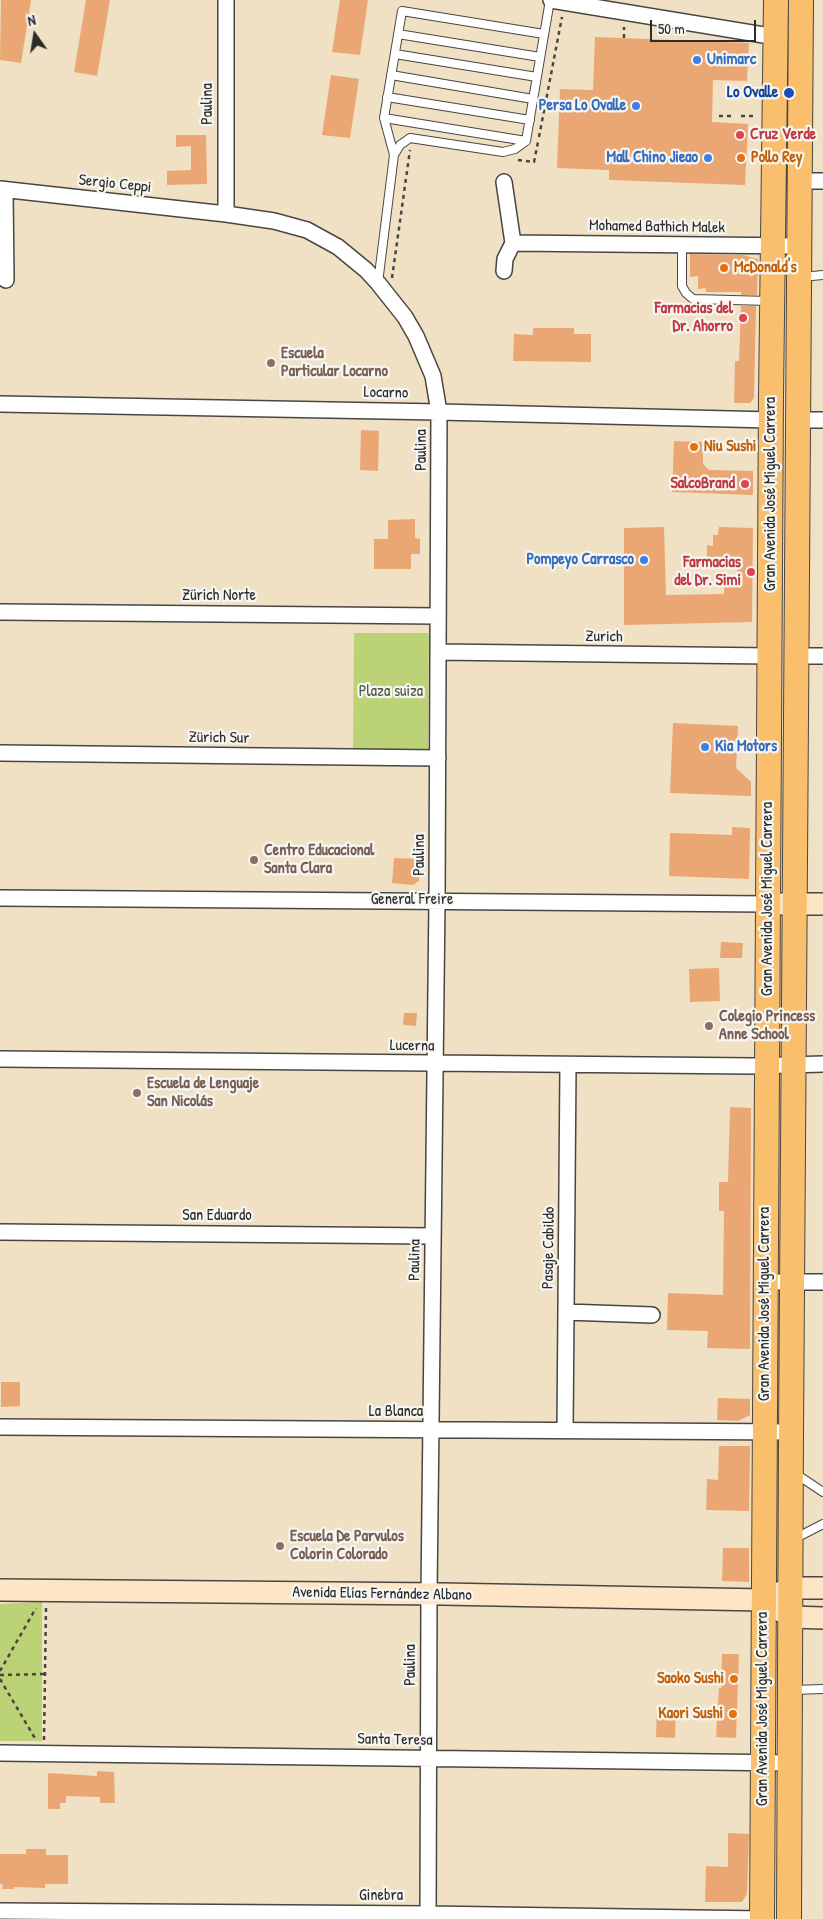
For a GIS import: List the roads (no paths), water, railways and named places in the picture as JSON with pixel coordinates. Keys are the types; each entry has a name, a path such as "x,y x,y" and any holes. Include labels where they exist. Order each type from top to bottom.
{"main road":[{"name":"Gran Avenida José Miguel Carrera","path":"762,1919 771,430 776,0"},
{"name":"Gran Avenida José Miguel Carrera","path":"789,1919 799,277 800,246 812,181 801,0"},
{"path":"771,430 799,420"}],"street":[{"name":"Paulina","path":"226,0 226,214 274,221 307,230 338,248 366,270 405,317 423,349 433,376 439,412 437,900 429,1594 428,1916"},
{"path":"550,0 602,4 776,37"},
{"path":"504,182 513,243 505,259 504,271"},
{"name":"Sergio Ceppi","path":"3,189 226,214"},
{"path":"3,189 6,280"},
{"name":"Mohamed Bathich Malek","path":"513,243 800,246"},
{"name":"Locarno","path":"0,404 439,412 771,430"},
{"path":"799,420 823,420"},
{"name":"Zürich Norte","path":"0,612 438,616"},
{"name":"Zurich","path":"438,652 770,656"},
{"path":"797,656 823,656"},
{"name":"Zürich Sur","path":"0,753 438,758"},
{"name":"General Freire","path":"0,898 823,904"},
{"name":"Lucerna","path":"0,1059 568,1065 767,1066 823,1064"},
{"name":"Pasaje Cabildo","path":"564,1431 568,1065"},
{"name":"San Eduardo","path":"0,1232 433,1236"},
{"path":"766,1282 823,1282"},
{"path":"566,1312 652,1315"},
{"name":"La Blanca","path":"0,1427 791,1432"},
{"name":"Avenida Elías Fernández Albano","path":"0,1590 429,1594 764,1600 790,1588 823,1588"},
{"path":"764,1600 790,1617 821,1620"},
{"name":"Santa Teresa","path":"0,1753 790,1763"},
{"name":"Ginebra","path":"0,1911 25,1915 762,1919"}],"lane":[{"path":"394,155 400,145 410,138 503,152 515,150 526,141 550,0"},
{"path":"378,283 394,155 384,118 402,11 544,34"},
{"path":"398,34 540,57"},
{"path":"395,54 537,78"},
{"path":"391,75 533,99"},
{"path":"388,97 530,120"},
{"path":"384,118 526,141"},
{"path":"682,244 682,286 693,299 773,301"},
{"path":"799,277 823,275"},
{"path":"791,1470 823,1492"},
{"path":"790,1542 823,1524"},
{"path":"790,1690 823,1689"}],"place":[{"name":"Unimarc","path":"697,60"},
{"name":"Lo Ovalle","path":"789,93"},
{"name":"Persa Lo Ovalle","path":"636,106"},
{"name":"Cruz Verde","path":"740,135"},
{"name":"Mall Chino Jieao","path":"708,158"},
{"name":"Pollo Rey","path":"741,158"},
{"name":"McDonald's","path":"724,268"},
{"name":"Farmacias del Dr. Ahorro","path":"743,318"},
{"name":"Escuela Particular Locarno","path":"271,363"},
{"name":"Niu Sushi","path":"694,447"},
{"name":"SalcoBrand","path":"745,484"},
{"name":"Pompeyo Carrasco","path":"644,560"},
{"name":"Farmacias del Dr. Simi","path":"751,572"},
{"name":"Kia Motors","path":"705,747"},
{"name":"Centro Educacional Santa Clara","path":"254,860"},
{"name":"Colegio Princess Anne School","path":"709,1026"},
{"name":"Escuela de Lenguaje San Nicolás","path":"137,1093"},
{"name":"Escuela De Parvulos Colorin Colorado","path":"280,1546"},
{"name":"Saoko Sushi","path":"734,1679"},
{"name":"Kaori Sushi","path":"733,1714"}],"park label":[{"name":"Plaza suiza","path":"391,692"}]}
